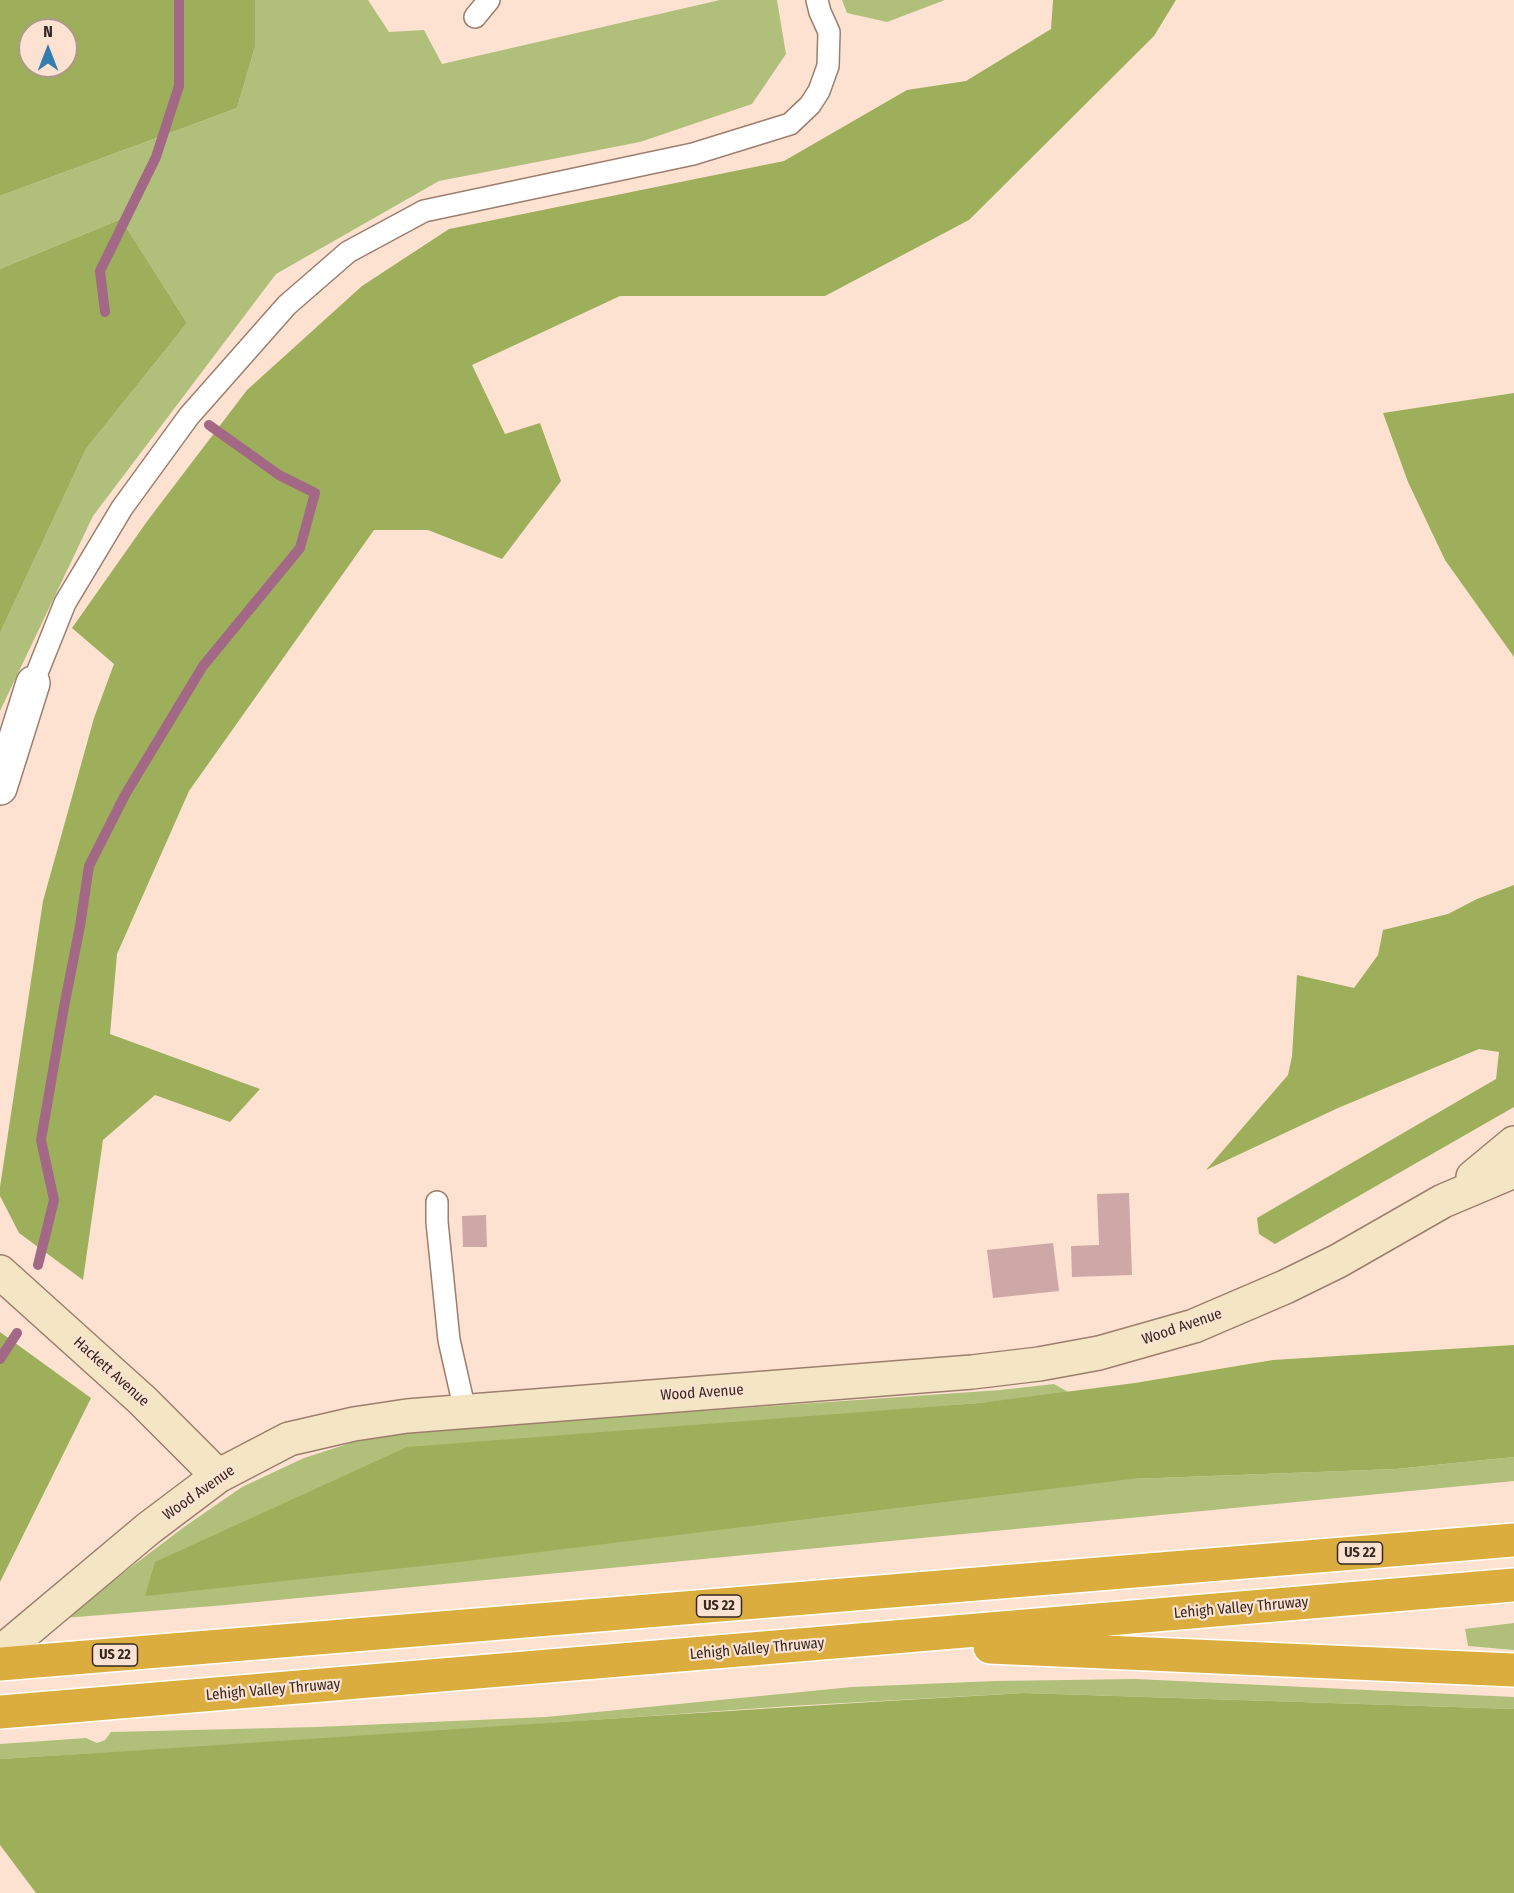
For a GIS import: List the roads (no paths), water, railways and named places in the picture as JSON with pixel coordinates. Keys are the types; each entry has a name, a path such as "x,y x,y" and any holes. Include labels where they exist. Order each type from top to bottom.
{"highway":[{"name":"US 22","path":"0,1664 1514,1540"},
{"name":"Lehigh Valley Thruway","path":"0,1712 1514,1585"},
{"path":"853,1640 1514,1670"}],"main road":[{"name":"Wood Avenue","path":"1443,1201 1514,1143"},
{"name":"Wood Avenue","path":"0,1653 149,1528 218,1476 289,1439 354,1424 407,1416 972,1372 1039,1364 1098,1353 1194,1326 1285,1287 1338,1261 1443,1201 1514,1171"},
{"name":"Hackett Avenue","path":"0,1272 142,1400 218,1476"}],"street":[{"path":"0,788 33,682"}],"lane":[{"path":"475,17 489,0"},
{"path":"33,682 65,603 128,499 189,416 287,305 348,252 424,211 693,154 790,124 810,105 819,91 828,66 829,32 816,0"},
{"path":"437,1202 449,1340 465,1411"}],"waterway":[{"path":"105,312 100,271 156,157 179,86 179,0"},
{"path":"38,1265 54,1200 41,1140 89,866 125,795 203,666 300,548 315,493 279,475 209,425"},
{"path":"0,1359 17,1333"}]}
